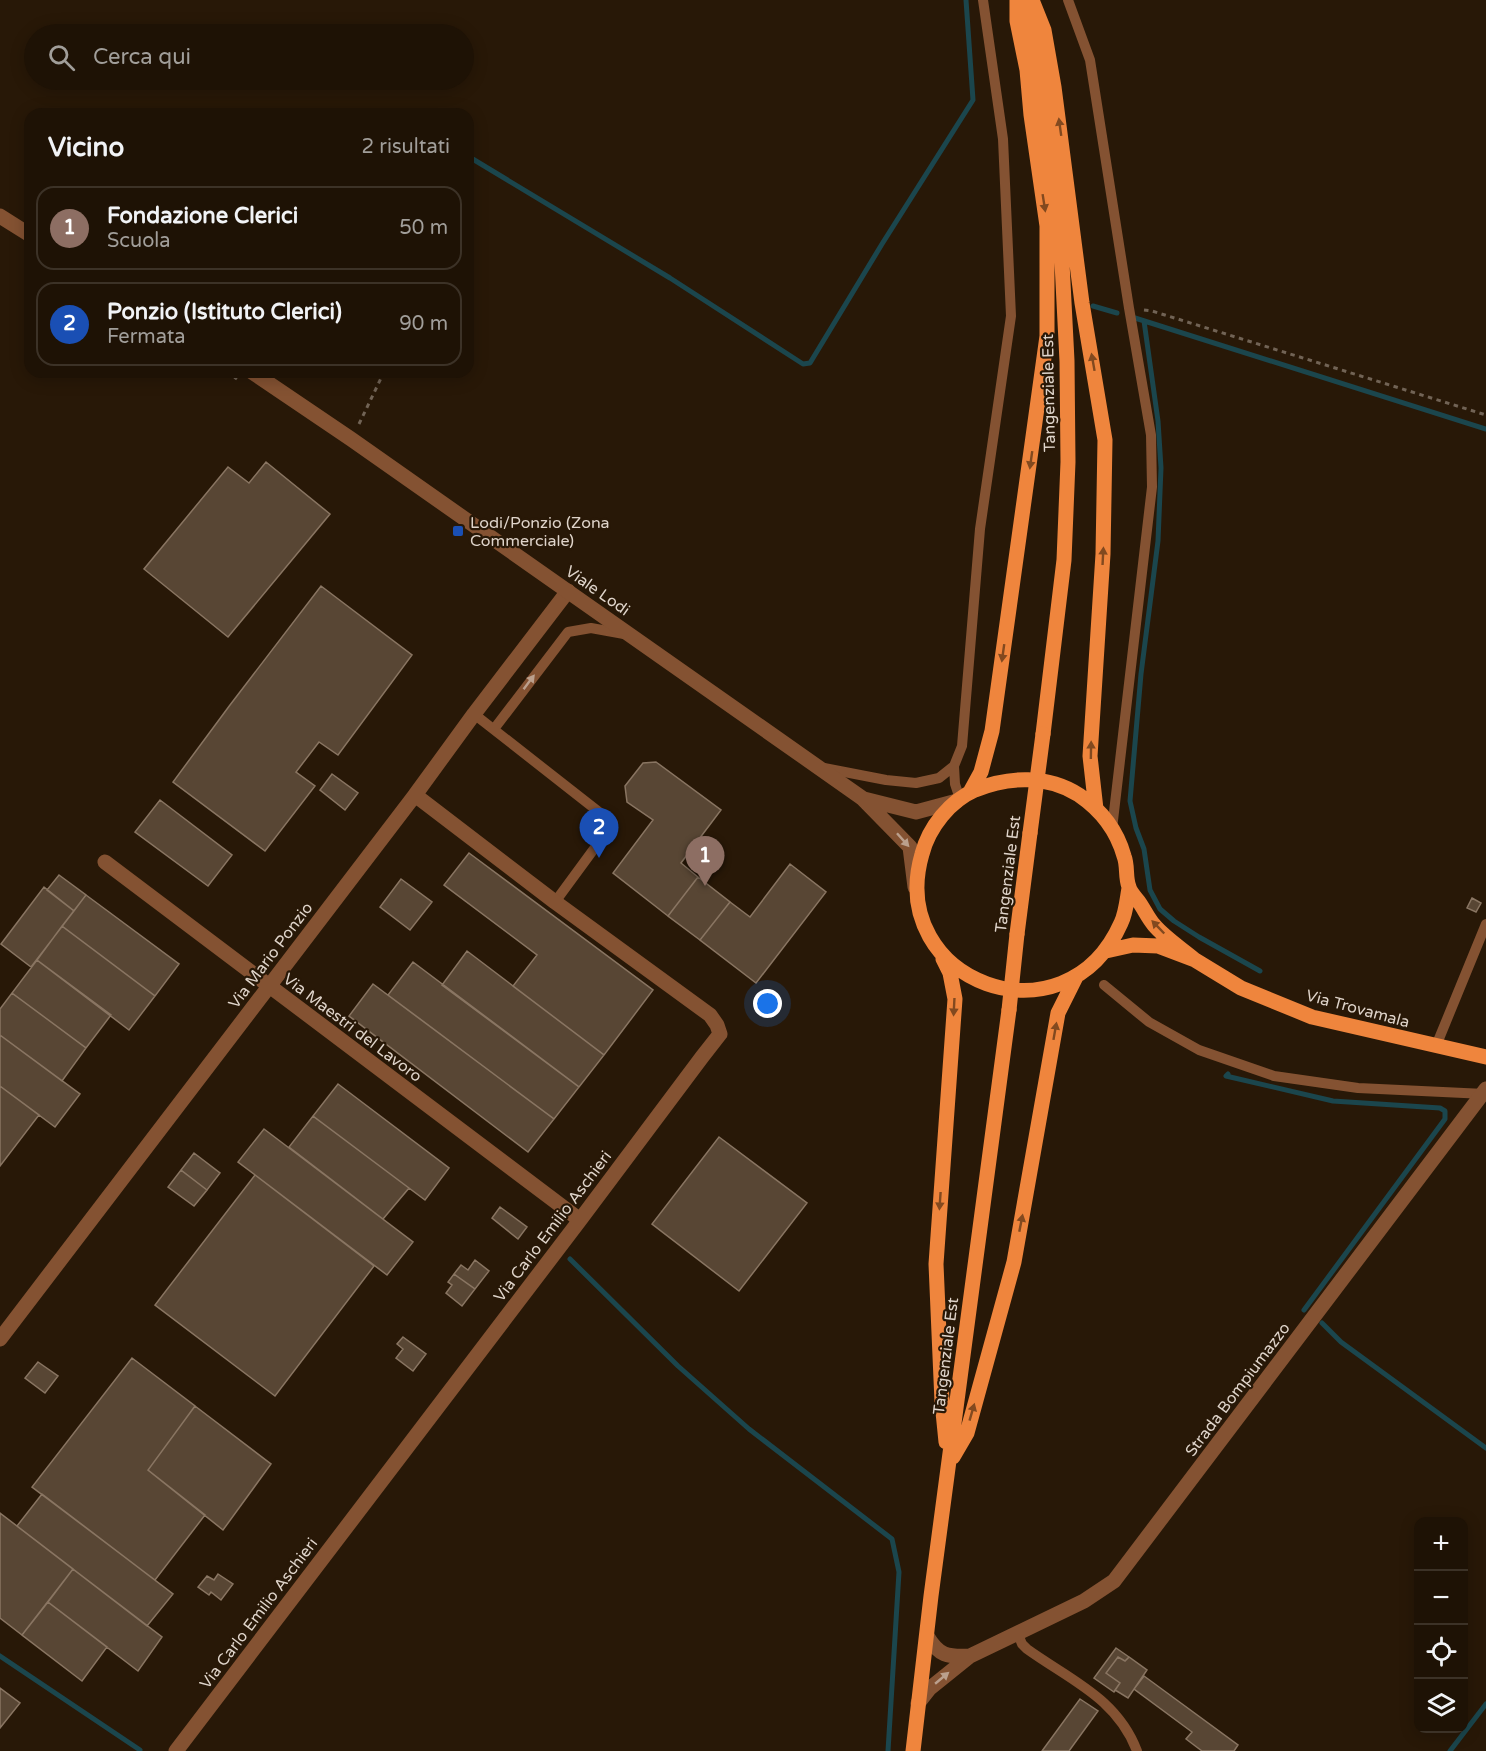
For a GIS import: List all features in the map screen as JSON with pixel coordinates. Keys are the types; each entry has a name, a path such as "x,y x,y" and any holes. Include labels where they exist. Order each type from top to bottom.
{"main road":[{"path":"949,1465 942,1402 936,1264 955,999 950,973 924,925 917,896 917,870 924,844 938,820 962,798 981,772 992,731 1047,336 1047,226 1027,70 1017,21 1017,0"},
{"name":"Tangenziale Est","path":"912,1751 1009,1010 1064,560 1068,462 1067,362 1060,243 1054,172 1025,0"},
{"path":"1032,0 1044,30 1054,87 1082,303 1105,440 1103,554 1090,756 1096,809"},
{"path":"939,951 957,969 979,982 1003,989 1028,991 1053,987 1076,977 1106,951 1123,921 1129,888 1125,857 1112,829 1096,809 1078,795 1058,785 1036,780 1013,779 991,783 962,798"},
{"name":"Via Trovamala","path":"1129,888 1155,926 1195,960 1241,988 1312,1017 1486,1057"},
{"name":"Via Trovamala","path":"1106,951 1133,945 1158,946 1195,960"},
{"path":"949,1465 967,1433 1014,1262 1058,1013 1076,977"}],"street":[{"path":"0,216 24,231"},
{"name":"Viale Lodi","path":"261,378 862,798 910,847 917,896"},
{"name":"Via Mario Ponzio","path":"0,1340 568,591"},
{"name":"Via Carlo Emilio Aschieri","path":"176,1751 720,1034 710,1015 555,902 415,795"},
{"name":"Viale Lodi","path":"862,798 916,812 962,798"},
{"name":"Via Maestri del Lavoro","path":"105,862 580,1220"},
{"name":"Strada Bompiumazzo","path":"918,1703 929,1689 970,1656 1084,1601 1114,1581 1485,1092"},
{"path":"927,1636 939,1652 951,1656 970,1656"}],"lane":[{"path":"962,798 955,784 954,766 962,746 980,530 1011,316 1003,139 983,0"},
{"path":"1068,0 1090,60 1128,308 1151,435 1152,488 1112,829"},
{"path":"494,729 568,632 591,628 630,635"},
{"path":"474,714 613,823 555,902"},
{"path":"818,766 866,777 916,783 939,778 954,766"},
{"path":"1436,1046 1486,924"},
{"path":"1104,985 1149,1023 1199,1050 1274,1076 1358,1088 1485,1092"},
{"path":"1018,1634 1027,1650 1089,1690 1110,1707 1121,1719 1137,1751"}],"path":[{"path":"1128,308 1152,311 1486,415"},
{"path":"351,439 381,378"}],"building":[{"path":"266,462 330,514 228,637 144,569 228,467 249,483"},
{"path":"321,586 412,655 338,755 319,742 296,772 315,786 265,851 173,782"},
{"path":"656,762 721,810 681,863 698,877 668,916 613,873 653,820 627,802 625,786 643,763"},
{"path":"332,774 358,793 345,810 320,790"},
{"path":"160,800 232,855 208,886 135,832"},
{"path":"469,853 653,990 604,1055 513,986 537,955 444,885"},
{"path":"790,864 826,892 756,983 700,940 730,902 750,917"},
{"path":"59,875 86,895 74,911 47,890"},
{"path":"698,877 730,902 700,940 668,916"},
{"path":"401,879 432,902 410,930 380,907"},
{"path":"44,887 74,911 31,967 1,944"},
{"path":"86,895 179,964 155,996 62,926"},
{"path":"1472,898 1481,903 1476,912 1467,908"},
{"path":"62,926 155,996 129,1030 37,960"},
{"path":"467,951 604,1055 579,1087 442,985"},
{"path":"37,960 111,1015 86,1048 12,993"},
{"path":"413,962 579,1087 554,1119 388,995"},
{"path":"373,984 554,1119 528,1152 349,1016"},
{"path":"12,993 86,1048 62,1081 0,1035 0,1009"},
{"path":"0,1035 80,1094 55,1127 0,1086"},
{"path":"338,1084 449,1168 425,1200 313,1116"},
{"path":"0,1086 39,1115 0,1166"},
{"path":"313,1116 409,1188 383,1219 289,1147"},
{"path":"264,1129 413,1242 387,1275 238,1162"},
{"path":"719,1137 807,1203 739,1291 652,1224"},
{"path":"194,1153 220,1173 207,1190 181,1170"},
{"path":"181,1170 207,1190 194,1206 168,1187"},
{"path":"255,1175 374,1266 275,1396 155,1305"},
{"path":"500,1207 527,1227 518,1239 492,1218"},
{"path":"475,1260 489,1271 475,1289 454,1274 461,1265 468,1270"},
{"path":"454,1274 475,1289 462,1306 446,1293 452,1285 448,1282"},
{"path":"403,1337 426,1354 413,1371 396,1358 403,1349 397,1344"},
{"path":"132,1358 195,1406 148,1470 205,1515 155,1580 32,1487"},
{"path":"38,1362 58,1376 45,1393 25,1378"},
{"path":"195,1406 271,1464 223,1530 148,1470"},
{"path":"42,1494 173,1594 147,1626 17,1526"},
{"path":"0,1513 73,1569 22,1635 0,1618"},
{"path":"73,1569 162,1637 138,1671 48,1602"},
{"path":"218,1574 233,1584 221,1600 211,1592 209,1595 198,1587 207,1576 214,1580"},
{"path":"48,1602 107,1647 82,1681 22,1635"},
{"path":"1116,1648 1129,1657 1125,1661 1118,1657 1106,1673 1120,1683 1114,1692 1094,1678"},
{"path":"1118,1657 1125,1661 1129,1657 1147,1670 1128,1698 1115,1690 1120,1683 1106,1673"},
{"path":"1144,1676 1238,1745 1234,1751 1202,1751 1186,1739 1192,1732 1134,1689"},
{"path":"0,1688 20,1703 0,1728"},
{"path":"1080,1699 1098,1711 1069,1751 1042,1751"}],"waterway":[{"path":"474,160 670,278 803,364 810,363 973,100 966,0"},
{"path":"1093,306 1117,313"},
{"path":"1135,318 1486,429"},
{"path":"1144,321 1158,421 1161,468 1158,541 1141,674 1130,801 1144,849 1150,890 1160,909 1199,937 1260,971"},
{"path":"1228,1074 1226,1076 1333,1101 1440,1108 1445,1111 1445,1119 1304,1310"},
{"path":"570,1259 678,1366 749,1429 892,1539 899,1572 888,1751"},
{"path":"1322,1323 1341,1342 1486,1448"},
{"path":"0,1656 140,1750"},
{"path":"1450,1751 1486,1704"}],"place":[{"name":"Lodi/Ponzio (Zona Commerciale)","path":"458,531"},
{"name":"Ponzio (Istituto Clerici)","path":"599,858"},
{"name":"Fondazione Clerici","path":"705,886"}]}
